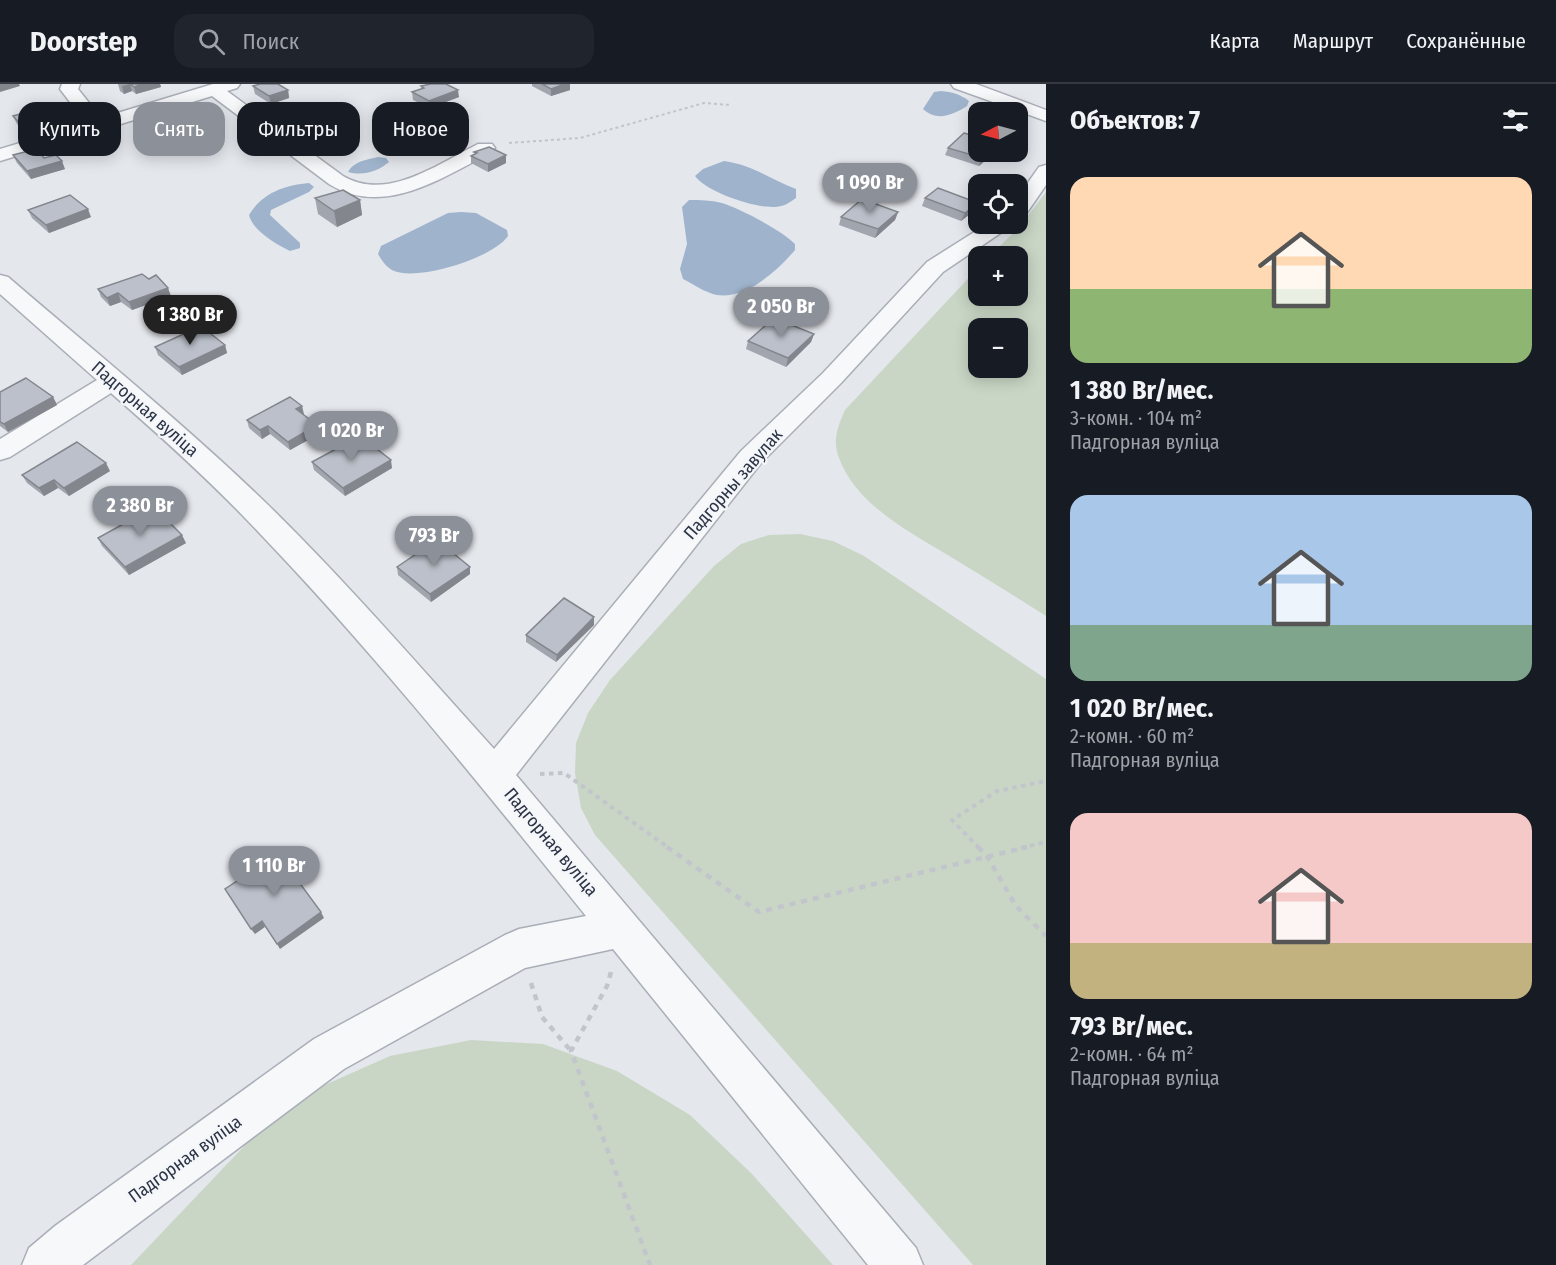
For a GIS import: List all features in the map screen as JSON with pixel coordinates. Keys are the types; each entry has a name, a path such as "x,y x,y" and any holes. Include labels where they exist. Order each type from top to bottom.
{"street":[{"path":"71,84 69,89 79,102"},
{"path":"960,84 1046,116"},
{"path":"121,119 223,87 336,180 352,189 372,192 403,187 485,148"},
{"path":"0,155 18,150"},
{"path":"1028,197 1046,171"},
{"name":"Падгорны завулак","path":"494,775 751,458 832,378 935,267 986,234"},
{"name":"Падгорная вуліца","path":"0,282 210,466 257,512 342,601 494,775 622,928 519,949 329,1054 72,1243 46,1265"},
{"path":"0,451 113,381"},
{"path":"622,928 899,1265"}],"path":[{"path":"485,148 502,143 580,138 704,103 731,105"},
{"path":"494,775 564,773 759,912 1046,842"},
{"path":"1046,781 996,791 952,820 987,856 1016,906 1046,936"},
{"path":"571,1051 607,986 622,928"},
{"path":"519,949 542,1017 571,1051 651,1265"}],"green space":[{"path":"1046,192 1046,616 888,518 859,491 847,475 836,445 838,427 845,410 968,279 968,306 1028,306 1028,246 1000,246 1012,234 1028,234 1028,216"},
{"path":"800,534 833,541 864,556 1046,679 1046,1265 973,1265 595,835 581,808 575,773 576,743 588,713 610,680 714,566 741,544 769,535"},
{"path":"471,1040 543,1044 617,1071 690,1115 751,1173 833,1265 131,1265 250,1140 318,1088 390,1056"}],"water":[{"path":"934,92 952,93 969,101 967,106 951,114 934,115 923,109"},
{"path":"378,157 386,158 389,162 370,172 359,174 348,172 357,163"},
{"path":"724,161 753,169 796,189 796,198 777,207 755,205 709,188 695,176 703,169"},
{"path":"309,183 314,187 309,192 271,210 270,215 300,243 300,248 290,251 260,232 249,215 260,201 275,191"},
{"path":"689,200 718,202 739,210 781,233 795,244 795,250 770,275 739,293 717,295 704,290 683,279 680,269 687,244 682,207"},
{"path":"448,213 476,213 507,230 508,236 500,244 472,259 420,273 394,271 378,254 381,246"}],"building":[{"path":"278,84 288,90 269,96 253,86"},
{"path":"446,84 458,90 429,101 412,92 424,88 421,86"},
{"path":"542,84 565,84 551,89"},
{"path":"964,133 968,134 968,154 948,148"},
{"path":"489,147 506,155 488,164 471,156 477,153 474,152"},
{"path":"13,155 42,156 44,158 57,156 62,161 27,171"},
{"path":"938,188 968,199 968,211 965,213 925,198"},
{"path":"343,190 360,200 334,211 315,198"},
{"path":"70,195 88,209 46,225 28,210"},
{"path":"862,199 898,212 878,229 841,217"},
{"path":"142,274 149,279 156,275 168,288 129,302 118,293 107,298 98,289"},
{"path":"774,318 814,334 788,358 748,341"},
{"path":"201,326 225,345 179,367 155,347"},
{"path":"26,378 53,397 4,424 0,422 0,392"},
{"path":"290,397 302,406 296,409 317,425 288,442 268,426 260,430 247,420"},
{"path":"360,436 391,460 343,488 312,462"},
{"path":"77,442 106,463 64,488 54,480 39,488 22,475"},
{"path":"154,507 182,535 125,567 98,538"},
{"path":"437,540 470,567 430,594 397,567"},
{"path":"564,598 594,617 557,655 526,635"},
{"path":"288,847 301,863 290,870 321,912 277,944 262,921 251,929 225,889"}]}
